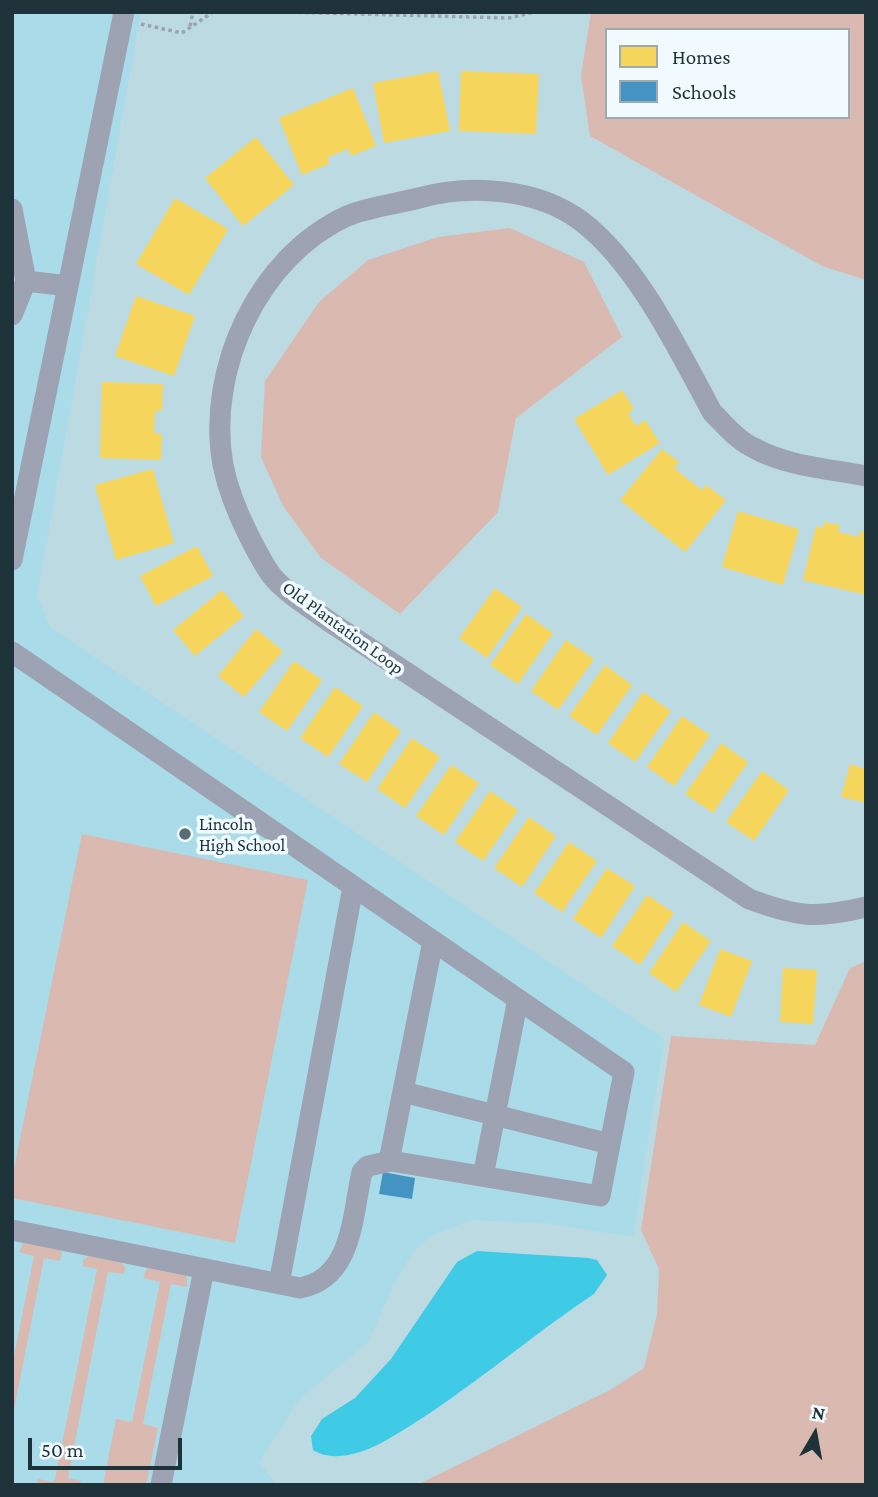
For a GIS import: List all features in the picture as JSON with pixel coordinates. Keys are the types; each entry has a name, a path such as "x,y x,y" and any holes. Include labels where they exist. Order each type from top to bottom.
{"street":[{"path":"12,560 123,17"},
{"name":"Old Plantation Loop","path":"866,476 786,460 754,449 732,433 712,412 622,260 580,220 549,203 513,194 470,189 438,193 348,216 310,240 277,271 248,314 229,359 223,395 220,430 223,465 233,503 272,576 296,596 444,699 749,899 788,914 813,917 866,907"},
{"path":"12,209 26,281 12,314"},
{"path":"26,281 68,286"},
{"path":"12,652 624,1072 600,1196 389,1161 368,1166 362,1172 343,1259 329,1276 315,1286 300,1288 12,1230"},
{"path":"279,1284 353,887"},
{"path":"389,1161 433,941"},
{"path":"483,1176 518,999"},
{"path":"403,1092 610,1144"},
{"path":"161,1485 204,1269"}],"path":[{"path":"190,26 193,12"},
{"path":"123,17 183,33 213,12"},
{"path":"284,12 509,18 534,12"}],"shaded area":[{"name":"Lincoln High School","path":"12,12 141,12 37,596 51,628 664,1039 633,1237 545,1223 471,1220 431,1236 413,1252 395,1282 368,1342 298,1401 259,1462 276,1485 12,1485"},
{"path":"591,12 866,12 866,280 822,266 590,136 581,76"},
{"path":"510,228 584,262 622,337 516,418 498,512 400,614 321,558 283,506 261,457 265,381 319,302 368,260 438,237"},
{"path":"82,834 308,880 235,1243 12,1198 12,1178"},
{"path":"866,961 866,1485 417,1485 610,1390 644,1368 657,1314 659,1269 641,1230 671,1036 815,1045 850,968"},
{"path":"23,1243 60,1250 62,1254 59,1261 44,1258 12,1420 12,1366 34,1256 19,1252"},
{"path":"89,1256 122,1263 125,1267 124,1274 108,1272 68,1478 81,1481 81,1485 37,1485 38,1479 54,1482 56,1474 97,1269 83,1266 83,1260"},
{"path":"147,1268 187,1276 187,1287 171,1284 143,1424 158,1428 146,1485 103,1485 116,1419 132,1422 160,1282 143,1278"}],"water":[{"path":"477,1251 588,1258 597,1260 607,1275 594,1294 411,1426 357,1453 330,1456 313,1450 311,1436 322,1419 355,1398 391,1359 457,1262"}],"building: Homes":[{"path":"438,71 450,131 384,143 373,83"},
{"path":"461,71 539,74 536,134 459,131"},
{"path":"353,88 376,146 351,156 348,149 328,157 329,164 302,175 279,118"},
{"path":"256,137 294,185 243,226 205,178"},
{"path":"175,198 228,229 189,295 136,264"},
{"path":"136,296 195,316 174,376 115,356"},
{"path":"102,382 163,384 162,411 155,411 154,433 162,434 161,460 100,458"},
{"path":"622,390 634,409 628,413 636,426 645,420 660,443 608,475 574,419"},
{"path":"662,449 679,462 674,468 702,490 706,485 726,500 685,552 620,500"},
{"path":"153,469 174,543 116,560 95,485"},
{"path":"738,511 799,529 783,585 722,567"},
{"path":"824,522 840,525 838,532 859,537 860,531 866,532 866,595 803,580 816,526 823,528"},
{"path":"197,546 213,576 156,606 140,576"},
{"path":"495,588 522,607 487,658 459,638"},
{"path":"222,590 244,616 195,656 173,630"},
{"path":"526,614 553,633 518,684 490,665"},
{"path":"256,629 283,651 244,697 218,676"},
{"path":"566,640 594,659 558,710 531,691"},
{"path":"294,661 322,680 287,731 259,712"},
{"path":"605,665 632,685 597,735 569,716"},
{"path":"335,687 363,706 328,757 300,738"},
{"path":"643,692 671,711 635,762 608,743"},
{"path":"374,712 401,731 367,782 339,764"},
{"path":"682,716 710,735 674,786 647,767"},
{"path":"412,738 440,757 405,808 377,789"},
{"path":"721,743 748,762 713,813 685,794"},
{"path":"850,764 866,769 866,803 841,797"},
{"path":"451,765 479,783 444,835 416,816"},
{"path":"762,771 789,790 754,841 726,822"},
{"path":"490,791 518,810 483,861 455,842"},
{"path":"529,817 556,836 522,887 494,868"},
{"path":"569,842 597,861 562,912 534,893"},
{"path":"607,868 635,886 601,938 573,919"},
{"path":"647,895 674,913 640,965 612,946"},
{"path":"683,922 711,941 676,992 649,973"},
{"path":"720,949 752,961 731,1017 699,1005"},
{"path":"783,968 817,970 813,1024 780,1022"}],"building: Schools":[{"path":"383,1172 415,1178 412,1199 379,1194"}],"place":[{"name":"Lincoln High School","path":"185,834"}]}
